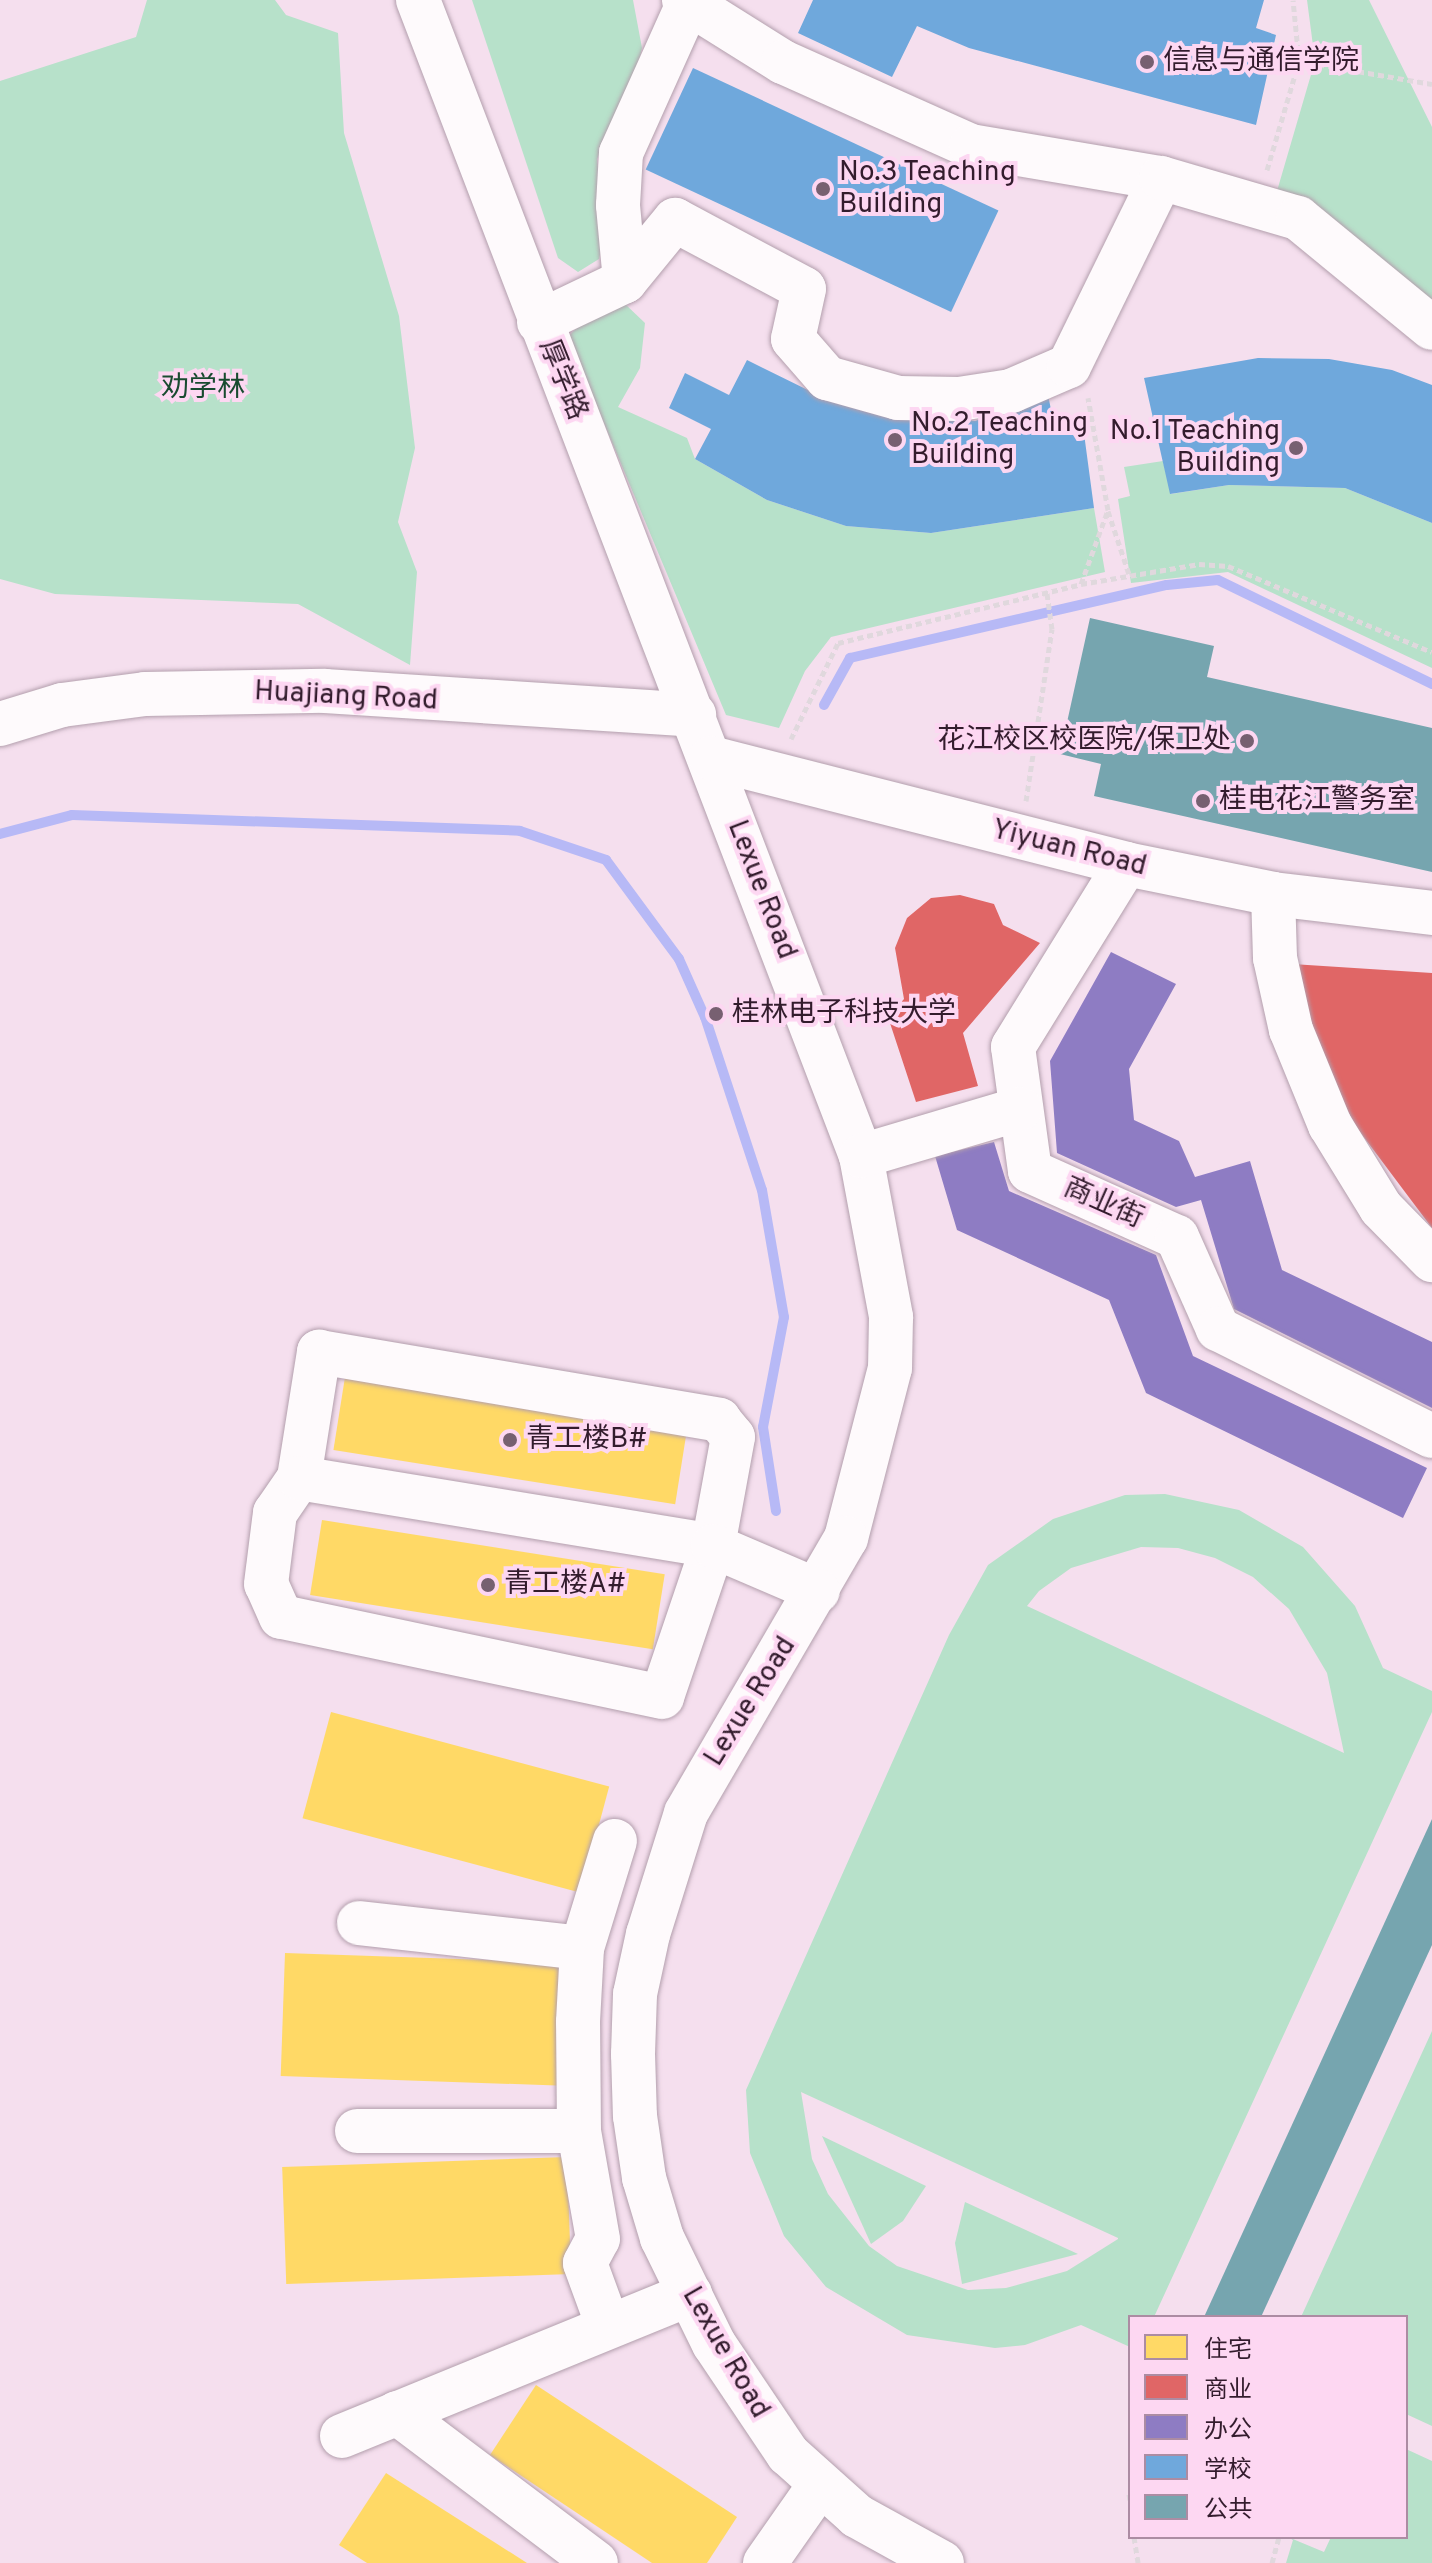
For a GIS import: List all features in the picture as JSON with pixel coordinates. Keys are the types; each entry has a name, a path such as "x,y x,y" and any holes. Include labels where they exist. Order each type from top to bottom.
{"street":[{"name":"厚学路","path":"418,0 539,322 711,758"},
{"path":"625,281 618,205 621,153 650,98 686,2 783,62 971,146 1161,178 1257,203 1298,218 1432,328"},
{"path":"539,322 625,281 675,220 804,289 793,339 827,378 898,398 959,399 1011,391 1069,366 1161,178"},
{"name":"Huajiang Road","path":"0,724 62,705 145,694 325,691 694,715"},
{"name":"Yiyuan Road","path":"711,758 1126,864 1273,894 1432,913"},
{"name":"Lexue Road","path":"711,758 861,1156 885,1268 890,1368 846,1538 818,1591 724,1741 686,1813 635,1994 635,2116 644,2178 662,2238 747,2399 788,2454 819,2486 857,2516 942,2563"},
{"name":"商业街","path":"1126,864 1013,1047 1030,1171 1177,1237 1218,1329 1432,1436"},
{"path":"1273,894 1275,958 1291,1030 1330,1125 1381,1208 1432,1260"},
{"path":"861,1156 1020,1109"},
{"path":"319,1352 719,1420 733,1437 713,1546 662,1697 281,1617 266,1584 275,1513 299,1478 319,1352"},
{"path":"299,1478 713,1546 818,1591"},
{"path":"608,2326 585,2263 598,2239 579,2131 582,1948 615,1841"},
{"path":"359,1923 582,1948"},
{"path":"357,2131 579,2131"},
{"path":"342,2436 690,2294"},
{"path":"397,2413 596,2563"},
{"path":"765,2563 819,2486"}],"path":[{"path":"1257,203 1299,61 1293,0"},
{"path":"1299,61 1432,84"},
{"path":"1069,366 1090,401 1108,510 1129,574"},
{"path":"1081,584 1108,510"},
{"path":"774,775 838,643 1129,574 1199,564 1228,566 1432,652"},
{"path":"1021,837 1052,629 1047,592"},
{"path":"1134,2539 1138,2563"},
{"path":"1272,2563 1278,2539"}],"green space":[{"name":"劝学林","path":"147,0 275,0 286,15 338,33 344,133 399,316 415,448 398,522 417,572 410,665 298,604 55,594 0,579 0,81 136,37"},
{"path":"472,0 633,0 642,48 636,76 597,159 605,233 599,259 578,272 558,258"},
{"path":"1307,0 1369,0 1432,127 1432,309 1277,191 1315,61"},
{"path":"624,303 645,323 640,368 618,407 687,438 695,459 767,500 846,526 931,533 1094,508 1105,572 831,637 805,671 779,728 726,715 568,337 593,310"},
{"path":"1163,461 1171,494 1229,485 1345,488 1432,523 1432,668 1228,572 1131,583 1118,499 1130,496 1124,467"},
{"path":"1165,1494 1239,1510 1303,1547 1355,1606 1383,1668 1432,1691 1432,1712 1155,2315 1128,2315 1128,2346 1081,2325 1025,2345 995,2348 907,2335 826,2287 784,2236 750,2153 746,2090 949,1635 988,1565 1053,1519 1125,1495","holes":["1141,1547 1178,1548 1215,1558 1253,1577 1289,1609 1327,1673 1344,1753 1027,1606 1039,1591 1071,1568","801,2092 1118,2238 1067,2271 1006,2288 968,2290 897,2266 869,2246 828,2194 812,2159"]},
{"path":"1432,2031 1432,2426 1408,2415 1408,2315 1302,2315"},
{"path":"822,2136 926,2186 903,2221 871,2244"},
{"path":"965,2202 1078,2254 962,2284 955,2243"},
{"path":"1408,2450 1432,2461 1432,2563 1286,2563 1291,2539 1324,2552 1330,2539 1408,2539"}],"building: 住宅":[{"name":"青工楼B#","path":"345,1377 687,1431 675,1504 333,1450"},
{"name":"青工楼A#","path":"322,1520 665,1574 653,1649 310,1595"},
{"path":"331,1712 609,1787 581,1893 303,1818"},
{"path":"285,1953 568,1963 564,2086 281,2076"},
{"path":"567,2157 571,2274 286,2284 282,2167"},
{"path":"536,2385 737,2517 707,2563 652,2563 490,2455"},
{"path":"386,2473 527,2563 367,2563 339,2545"}],"building: 商业":[{"path":"960,895 994,904 1003,925 1040,943 963,1033 978,1086 916,1102 888,1017 904,999 895,948 907,918 931,898"},
{"path":"1292,964 1432,973 1432,1228 1357,1128 1321,1060"}],"building: 办公":[{"path":"1111,952 1176,984 1129,1069 1134,1120 1179,1141 1195,1177 1250,1161 1282,1270 1432,1342 1432,1408 1234,1309 1201,1200 1176,1207 1057,1153 1050,1061"},
{"path":"994,1142 1009,1191 1156,1255 1193,1356 1427,1468 1403,1518 1146,1393 1109,1300 957,1230 935,1156"}],"building: 学校":[{"name":"信息与通信学院","path":"813,0 1264,0 1256,28 1276,35 1256,125 969,48 917,26 892,77 798,33"},
{"name":"No.3 Teaching Building","path":"693,68 998,210 951,312 646,170"},
{"name":"No.1 Teaching Building","path":"1258,358 1329,359 1392,370 1432,385 1432,523 1345,488 1229,485 1170,494 1144,378"},
{"name":"No.2 Teaching Building","path":"747,360 818,395 883,410 975,421 1048,395 1055,429 1083,426 1094,508 931,533 846,526 767,500 695,459 711,429 669,408 685,373 729,395"}],"building: 公共":[{"name":"花江校区校医院/保卫处","path":"1090,618 1214,646 1207,677 1432,728 1432,872 1094,796 1101,764 1060,754"},
{"path":"1432,1819 1432,1945 1262,2315 1205,2315"}],"waterway":[{"path":"824,705 850,658 1167,585 1218,580 1432,684"},
{"path":"0,834 72,815 520,831 606,860 679,959 705,1017 762,1190 784,1317 763,1427 776,1511"}],"place":[{"name":"信息与通信学院","path":"1147,62"},
{"name":"No.3 Teaching Building","path":"823,189"},
{"name":"No.2 Teaching Building","path":"895,440"},
{"name":"No.1 Teaching Building","path":"1296,448"},
{"name":"花江校区校医院/保卫处","path":"1247,741"},
{"name":"桂电花江警务室","path":"1203,801"},
{"name":"桂林电子科技大学","path":"716,1014"},
{"name":"青工楼B#","path":"510,1440"},
{"name":"青工楼A#","path":"488,1585"}]}
